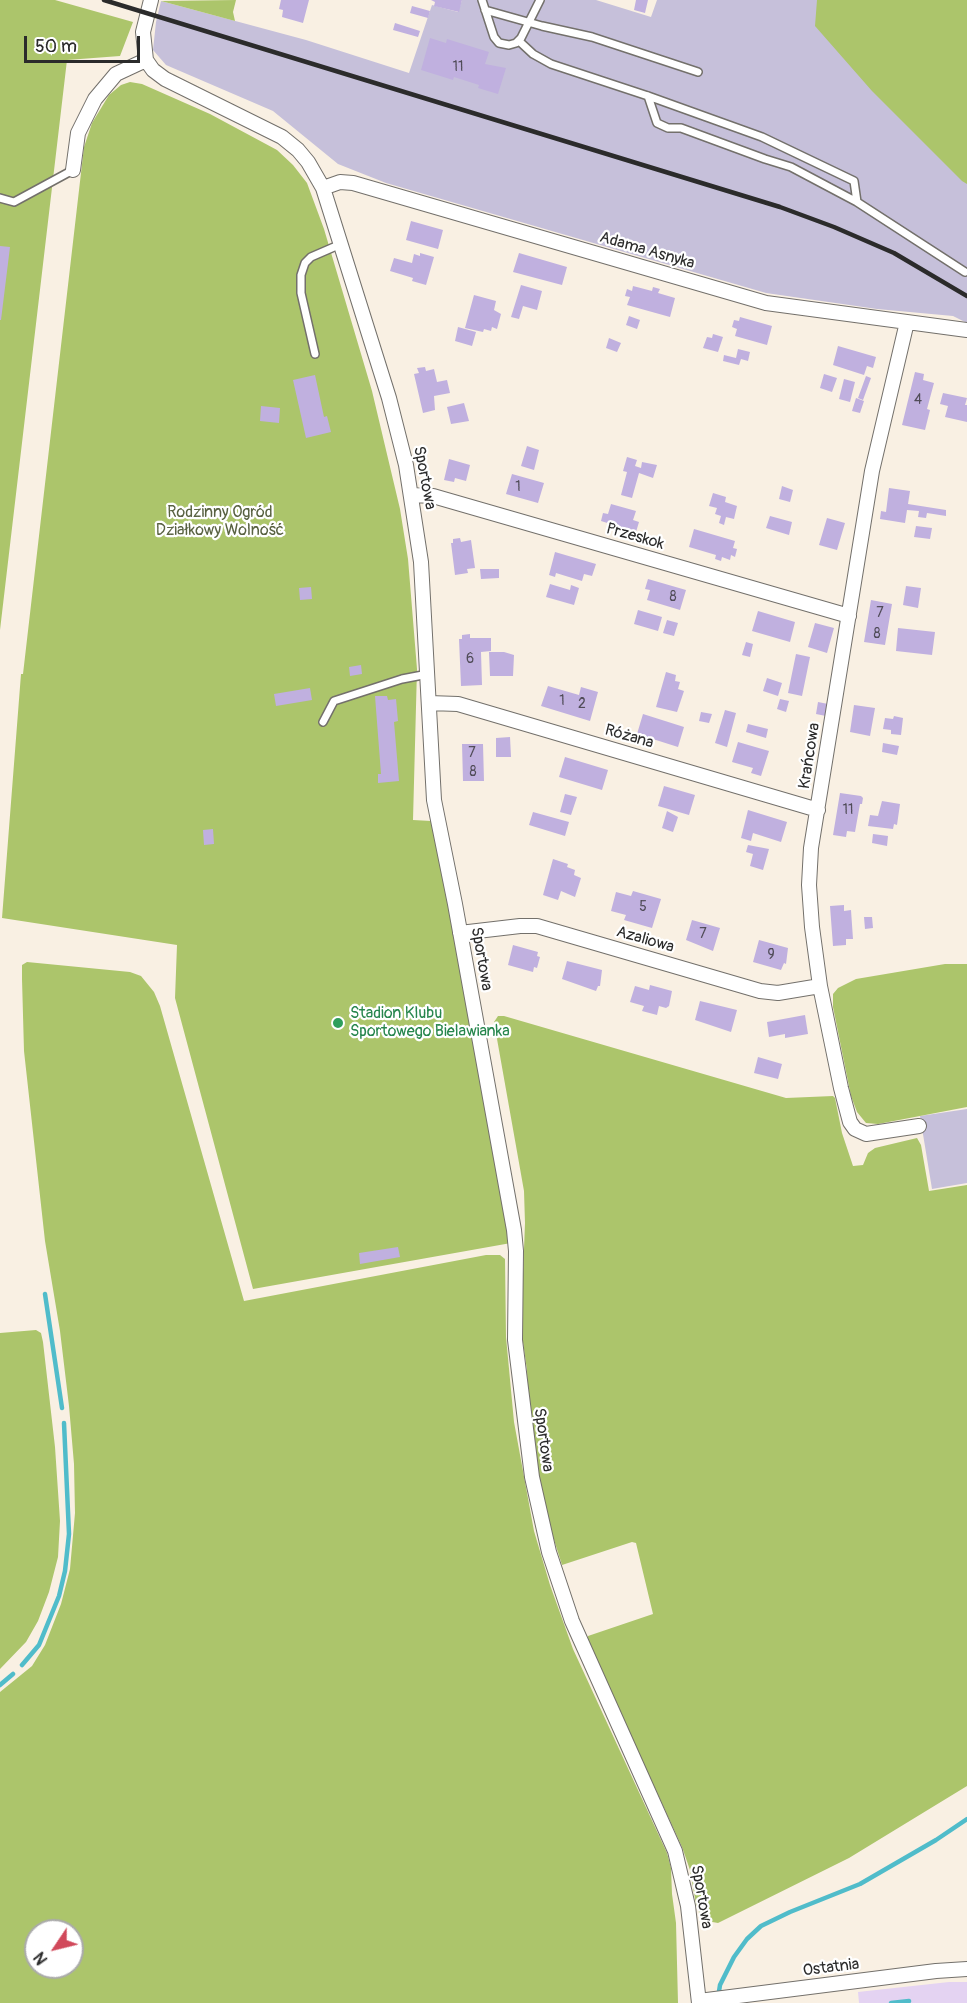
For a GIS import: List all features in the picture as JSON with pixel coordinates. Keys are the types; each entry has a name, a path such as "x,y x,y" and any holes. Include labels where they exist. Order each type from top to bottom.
{"street":[{"path":"73,170 78,134 95,99 116,74 146,60 143,32 151,0"},
{"name":"Sportowa","path":"146,60 153,70 165,80 282,137 308,162 323,188 389,398 411,495 422,574 434,800 516,1247 514,1340 525,1436 540,1516 554,1569 576,1631 675,1851 687,1906 702,2001"},
{"name":"Adama Asnyka","path":"323,188 340,182 353,183 766,303 967,330"},
{"name":"Krańcowa","path":"908,322 872,471 810,860 809,885 820,986 850,1122 855,1129 866,1134 920,1126"},
{"name":"Przeskok","path":"411,495 434,496 849,616"},
{"name":"Różana","path":"429,703 458,704 818,810"},
{"name":"Azaliowa","path":"460,933 537,926 759,991 778,993 820,986"},
{"name":"Ostatnia","path":"702,2001 967,1969"}],"lane":[{"path":"482,0 493,35 498,42 508,45 519,41 540,0"},
{"path":"485,10 592,37 698,72"},
{"path":"519,41 546,62 762,137 854,181 857,202"},
{"path":"648,96 657,123 668,128 681,128 791,167 857,202 965,272"},
{"path":"0,198 14,202 73,170"},
{"path":"315,354 301,293 301,275 305,263 311,257 341,244"},
{"path":"323,722 334,701 402,679 428,674"}],"shaded area":[{"path":"462,0 596,0 651,17 657,0 967,0 967,323 953,316 877,309 766,293 386,183 338,164 273,111 166,65 153,50 161,1 306,40 409,73 432,5 458,12"},
{"path":"967,1109 967,1183 932,1189 920,1116"},
{"path":"967,1982 967,2003 859,2003 858,1992"}],"green space":[{"path":"0,0 55,0 133,22 120,56 67,60 0,630"},
{"path":"236,0 233,12 235,21 161,1"},
{"path":"817,0 967,0 967,184 872,91 815,26"},
{"name":"Rodzinny Ogród Działkowy Wolność","path":"130,82 142,84 210,114 277,150 307,183 324,229 372,391 400,509 408,559 417,669 413,820 431,821 437,841 511,1243 253,1289 175,998 177,945 2,918 21,674 23,674 84,147 92,123 109,95 121,85"},
{"path":"27,962 130,972 141,976 154,992 160,1006 244,1301 486,1255 500,1255 505,1259 506,1337 514,1422 534,1531 573,1649 667,1853 671,1868 676,1923 678,2003 0,2003 0,1692 32,1666 45,1645 61,1604 70,1569 75,1513 69,1406 60,1331 45,1241 24,1051 22,965"},
{"path":"945,964 967,964 967,1107 878,1124 866,1123 857,1112 851,1096 833,1007 833,994 838,988 856,979"},
{"path":"498,1016 786,1098 833,1096 853,1166 863,1165 868,1153 875,1148 917,1138 921,1145 929,1191 967,1185 967,1786 849,1858 718,1923 707,1921 700,1914 682,1847 588,1642 588,1636 653,1614 636,1543 632,1542 562,1565 549,1524 537,1472 528,1404 527,1370 521,1328 524,1191 494,1022"},
{"path":"36,1330 41,1333 43,1342 55,1447 60,1521 58,1557 49,1592 38,1621 26,1642 0,1669 0,1333"}],"building":[{"path":"281,0 309,0 303,23 282,17 283,10 279,9"},
{"path":"431,0 462,0 459,12 434,6 435,2"},
{"path":"636,0 648,0 645,13 634,10"},
{"path":"412,6 430,11 428,18 410,13"},
{"path":"395,23 420,31 418,37 393,30"},
{"path":"430,38 446,43 447,39 489,52 485,64 506,68 498,94 454,77 453,80 421,70"},
{"path":"411,221 443,230 438,249 406,240"},
{"path":"0,246 10,247 1,320 0,320"},
{"path":"420,253 434,257 426,285 412,281 413,278 390,271 394,258 412,263 414,254 420,256"},
{"path":"519,253 567,267 562,285 513,272"},
{"path":"521,285 542,291 537,310 523,306 519,319 511,317"},
{"path":"633,286 652,291 653,287 660,289 658,293 675,298 670,317 627,305 630,297 625,296 627,289 632,291"},
{"path":"474,295 496,301 494,310 501,314 497,329 492,327 491,331 484,329 483,332 465,328"},
{"path":"629,316 640,320 637,329 626,325"},
{"path":"740,317 772,326 767,345 735,336 737,329 732,327 734,320 739,321"},
{"path":"458,327 476,332 472,346 455,341"},
{"path":"713,334 723,337 718,352 703,348 707,337 712,338"},
{"path":"609,338 621,343 617,352 606,348"},
{"path":"838,346 876,357 873,368 867,366 864,375 833,365"},
{"path":"738,349 750,352 748,361 741,359 739,365 723,361 724,355 736,358"},
{"path":"425,367 426,371 434,369 437,382 447,380 450,393 434,396 435,410 423,413 414,374 419,373 417,368"},
{"path":"915,372 924,374 923,380 934,383 927,409 930,410 925,430 902,425"},
{"path":"824,374 837,378 832,392 820,388"},
{"path":"315,375 324,417 327,416 331,432 306,438 293,380"},
{"path":"866,376 871,378 863,400 858,398"},
{"path":"844,379 855,382 850,402 839,399"},
{"path":"943,393 967,398 965,405 967,405 967,422 945,417 948,406 940,404"},
{"path":"856,398 864,401 860,413 852,411"},
{"path":"464,403 469,421 451,424 447,407"},
{"path":"261,406 280,408 279,423 260,421"},
{"path":"527,446 539,450 534,470 521,466"},
{"path":"627,457 637,460 635,466 641,468 642,462 657,465 653,478 639,473 632,498 621,495 627,472 623,471"},
{"path":"449,459 470,465 466,481 455,478 454,482 444,480"},
{"path":"512,474 544,483 538,503 506,494"},
{"path":"782,486 793,490 790,502 779,499"},
{"path":"889,488 910,491 908,504 946,510 946,516 927,513 926,518 918,517 919,511 907,510 905,523 880,519 881,511 886,512"},
{"path":"713,493 726,497 725,502 737,506 734,519 726,517 724,525 719,523 721,516 715,514 717,508 709,506"},
{"path":"611,504 636,511 633,520 639,522 636,532 601,521 603,513 608,514"},
{"path":"770,516 792,522 789,535 766,528"},
{"path":"827,518 845,523 837,550 819,545"},
{"path":"916,526 932,528 930,539 914,537"},
{"path":"694,529 735,541 733,548 737,549 735,557 731,555 730,560 722,557 721,561 715,559 716,555 689,547"},
{"path":"460,538 461,542 471,540 475,568 467,569 468,573 455,575 451,543 453,539"},
{"path":"555,552 596,564 592,576 584,574 582,581 556,573 555,577 549,575"},
{"path":"480,569 499,569 499,578 481,579"},
{"path":"648,579 686,590 680,610 647,600 650,590 645,589"},
{"path":"550,584 570,590 571,585 579,588 574,605 546,597"},
{"path":"906,586 921,588 918,608 903,605"},
{"path":"311,587 312,599 300,600 299,588"},
{"path":"871,600 892,604 885,645 864,642"},
{"path":"638,610 662,617 658,631 634,624"},
{"path":"758,611 795,622 790,642 752,631"},
{"path":"667,620 678,623 674,636 663,633"},
{"path":"815,623 834,628 827,653 808,647"},
{"path":"898,628 935,632 932,655 896,651"},
{"path":"470,634 470,638 491,638 491,651 481,652 482,685 461,686 459,639 462,639 462,635"},
{"path":"746,642 753,644 750,657 742,655"},
{"path":"489,652 514,655 513,676 490,676"},
{"path":"796,654 810,657 802,696 788,693"},
{"path":"361,665 362,674 350,676 349,667"},
{"path":"666,672 676,675 675,681 680,682 678,689 684,691 677,712 656,707"},
{"path":"767,678 782,683 778,696 763,691"},
{"path":"548,686 579,695 581,687 598,692 590,721 541,706"},
{"path":"310,688 312,700 276,706 274,694"},
{"path":"375,696 387,696 388,700 396,699 398,721 394,722 399,781 378,783 378,774 381,774"},
{"path":"780,699 789,701 786,712 777,709"},
{"path":"818,702 828,704 826,716 816,714"},
{"path":"854,705 875,708 870,736 850,732"},
{"path":"725,710 736,713 727,747 715,743"},
{"path":"701,712 712,714 709,723 699,721"},
{"path":"643,714 684,727 678,747 637,734"},
{"path":"894,716 903,718 901,735 891,734 891,730 883,729 885,718 893,719"},
{"path":"748,724 768,729 766,738 746,732"},
{"path":"510,737 511,757 496,757 496,738"},
{"path":"738,742 769,751 761,776 751,773 753,768 732,762"},
{"path":"883,743 899,746 897,755 882,752"},
{"path":"462,744 483,744 484,781 463,781"},
{"path":"565,757 608,770 602,790 559,777"},
{"path":"664,786 695,795 689,815 658,806"},
{"path":"840,793 863,798 855,832 847,831 846,837 833,835"},
{"path":"565,794 577,797 571,815 560,812"},
{"path":"882,801 900,804 897,825 894,824 893,829 868,826 870,815 878,816"},
{"path":"748,810 787,822 781,842 753,833 751,841 741,838"},
{"path":"667,811 678,817 673,832 662,828"},
{"path":"533,812 569,822 565,836 529,825"},
{"path":"213,829 214,844 204,845 203,830"},
{"path":"873,834 888,836 887,846 872,843"},
{"path":"748,845 769,849 763,870 750,866 753,854 746,852"},
{"path":"553,859 568,864 567,867 575,870 574,875 581,878 575,897 561,891 558,900 543,895"},
{"path":"633,891 661,899 652,928 624,920 626,915 611,911 616,892 631,896"},
{"path":"844,905 844,911 851,910 853,939 846,939 846,945 833,946 830,906"},
{"path":"864,917 872,917 873,928 865,929"},
{"path":"692,920 720,928 713,951 686,940"},
{"path":"759,940 788,948 786,964 784,963 781,970 753,962"},
{"path":"513,945 538,952 537,956 540,957 537,968 534,967 533,972 508,965"},
{"path":"567,961 602,970 600,986 596,991 562,979"},
{"path":"650,985 672,991 669,1006 666,1008 659,1006 657,1015 642,1011 644,1006 630,1002 635,986 649,990"},
{"path":"700,1001 737,1010 731,1032 695,1020"},
{"path":"805,1015 808,1034 785,1038 785,1034 769,1037 767,1022"},
{"path":"758,1057 782,1064 778,1079 754,1073"},
{"path":"398,1247 400,1257 360,1264 359,1253"}],"waterway":[{"path":"45,1294 62,1408"},
{"path":"22,1665 39,1645 59,1596 65,1571 69,1534 64,1423"},
{"path":"0,1685 13,1674"},
{"path":"718,1998 720,1985 734,1957 747,1939 761,1926 860,1884 936,1840 967,1819"},
{"path":"891,2003 909,2001"}],"railway":[{"path":"104,0 780,207 894,253 967,296"}],"place":[{"name":"Stadion Klubu Sportowego Bielawianka","path":"338,1023"}]}
